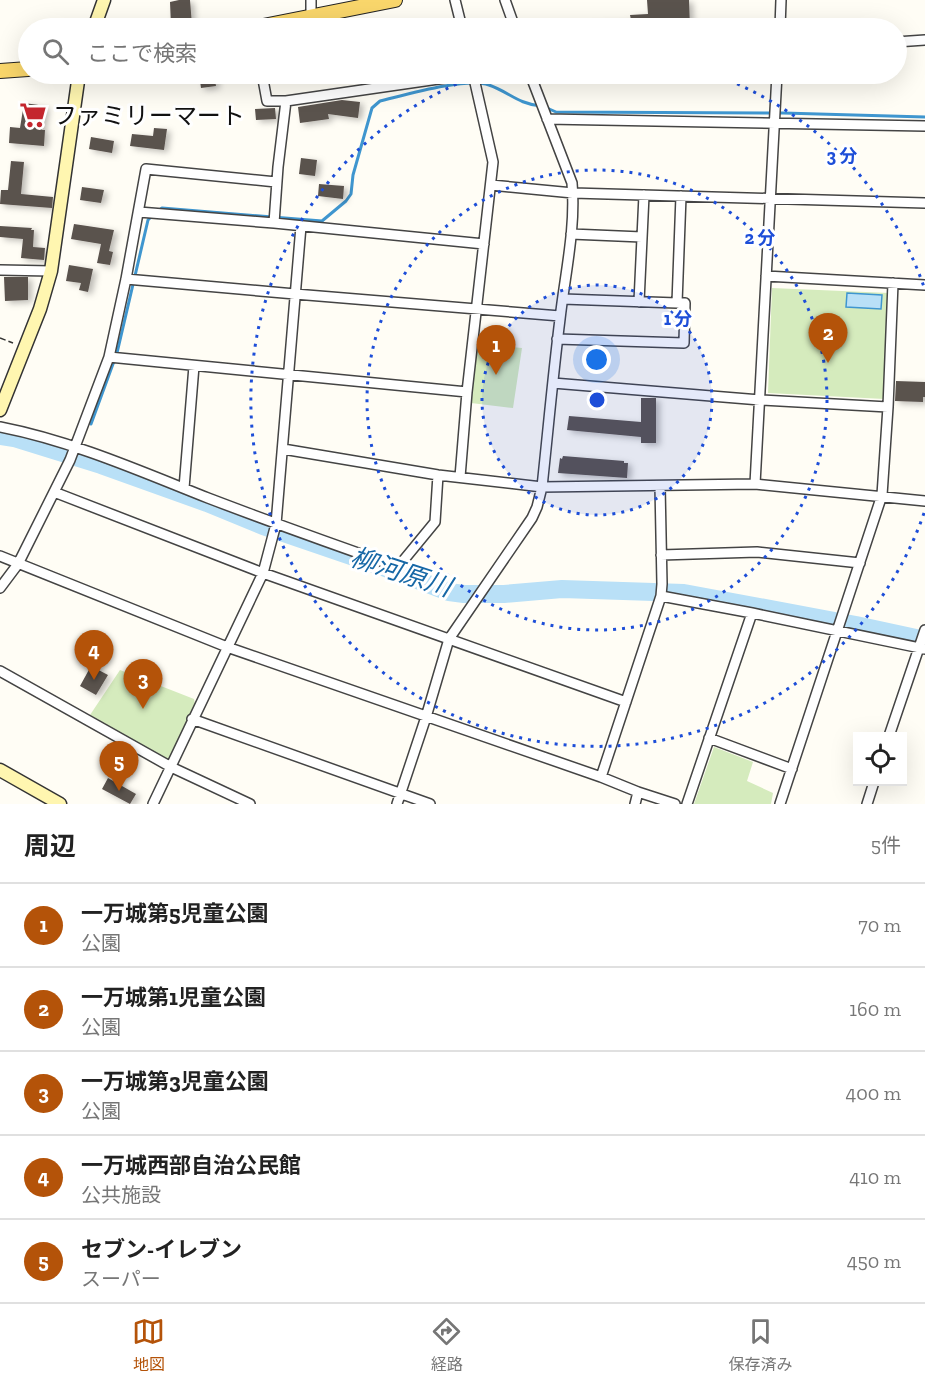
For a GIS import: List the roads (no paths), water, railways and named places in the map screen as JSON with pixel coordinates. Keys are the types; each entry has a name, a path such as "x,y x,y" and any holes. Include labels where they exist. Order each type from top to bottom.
{"main road":[{"path":"302,18 395,0"},
{"path":"0,71 18,70"}],"street":[{"path":"98,18 104,0"},
{"path":"311,0 311,16"},
{"path":"455,0 460,18"},
{"path":"505,0 511,18"},
{"path":"781,18 782,0"},
{"path":"907,41 925,40"},
{"path":"0,410 40,309 51,271 78,84"},
{"path":"264,84 267,101 286,101 404,84"},
{"path":"460,477 467,392 493,162 476,84"},
{"path":"397,804 449,639 532,518 542,488 557,339 571,234 573,193 572,183 534,84"},
{"path":"755,484 777,84"},
{"path":"274,223 276,182 286,101"},
{"path":"547,119 925,126"},
{"path":"0,588 18,564 70,460 109,357 146,169 276,182"},
{"path":"491,185 573,193 925,203"},
{"path":"639,302 644,195"},
{"path":"677,303 681,196"},
{"path":"139,212 484,244"},
{"path":"153,804 262,573 274,529 283,449 301,226"},
{"path":"571,234 642,237"},
{"path":"0,270 51,271"},
{"path":"766,276 925,285"},
{"path":"126,279 560,316"},
{"path":"780,804 882,495 888,407 892,283"},
{"path":"557,339 684,343 686,303 563,299"},
{"path":"109,357 467,392"},
{"path":"184,488 194,366"},
{"path":"554,383 760,400 888,407"},
{"path":"0,427 28,432 76,446 184,488 274,529 398,567 435,522 438,475"},
{"path":"283,449 438,475 542,488 755,484 925,501"},
{"path":"601,777 662,596 660,486"},
{"path":"54,492 262,573 626,702"},
{"path":"661,555 757,552 860,563"},
{"path":"0,556 227,646 675,804"},
{"path":"662,596 922,649"},
{"path":"687,804 752,613"},
{"path":"891,732 922,649 925,632"},
{"path":"0,670 171,767 250,804"},
{"path":"192,719 430,804"},
{"path":"709,738 792,769"},
{"path":"0,771 52,802"},
{"path":"867,804 873,786"},
{"path":"635,804 638,792"}],"water":[{"path":"847,293 882,295 881,309 846,307"}],"waterway":[{"path":"157,212 162,208 322,221 351,194 353,175 372,108 380,101 458,84"},
{"path":"484,84 526,103 541,106"},
{"path":"547,108 556,112 783,113 925,117"},
{"path":"91,424 117,353 148,220 152,216"},
{"name":"柳河原川","path":"0,436 14,438 101,465 449,592 504,594 562,589 684,593 925,640"}],"place":[{"name":"ファミリーマート","path":"33,115"},
{"name":"一万城第1児童公園","path":"828,363"},
{"name":"一万城第5児童公園","path":"496,375"},
{"name":"一万城西部自治公民館","path":"94,680"},
{"name":"一万城第3児童公園","path":"143,709"},
{"name":"セブン-イレブン","path":"119,791"}]}
